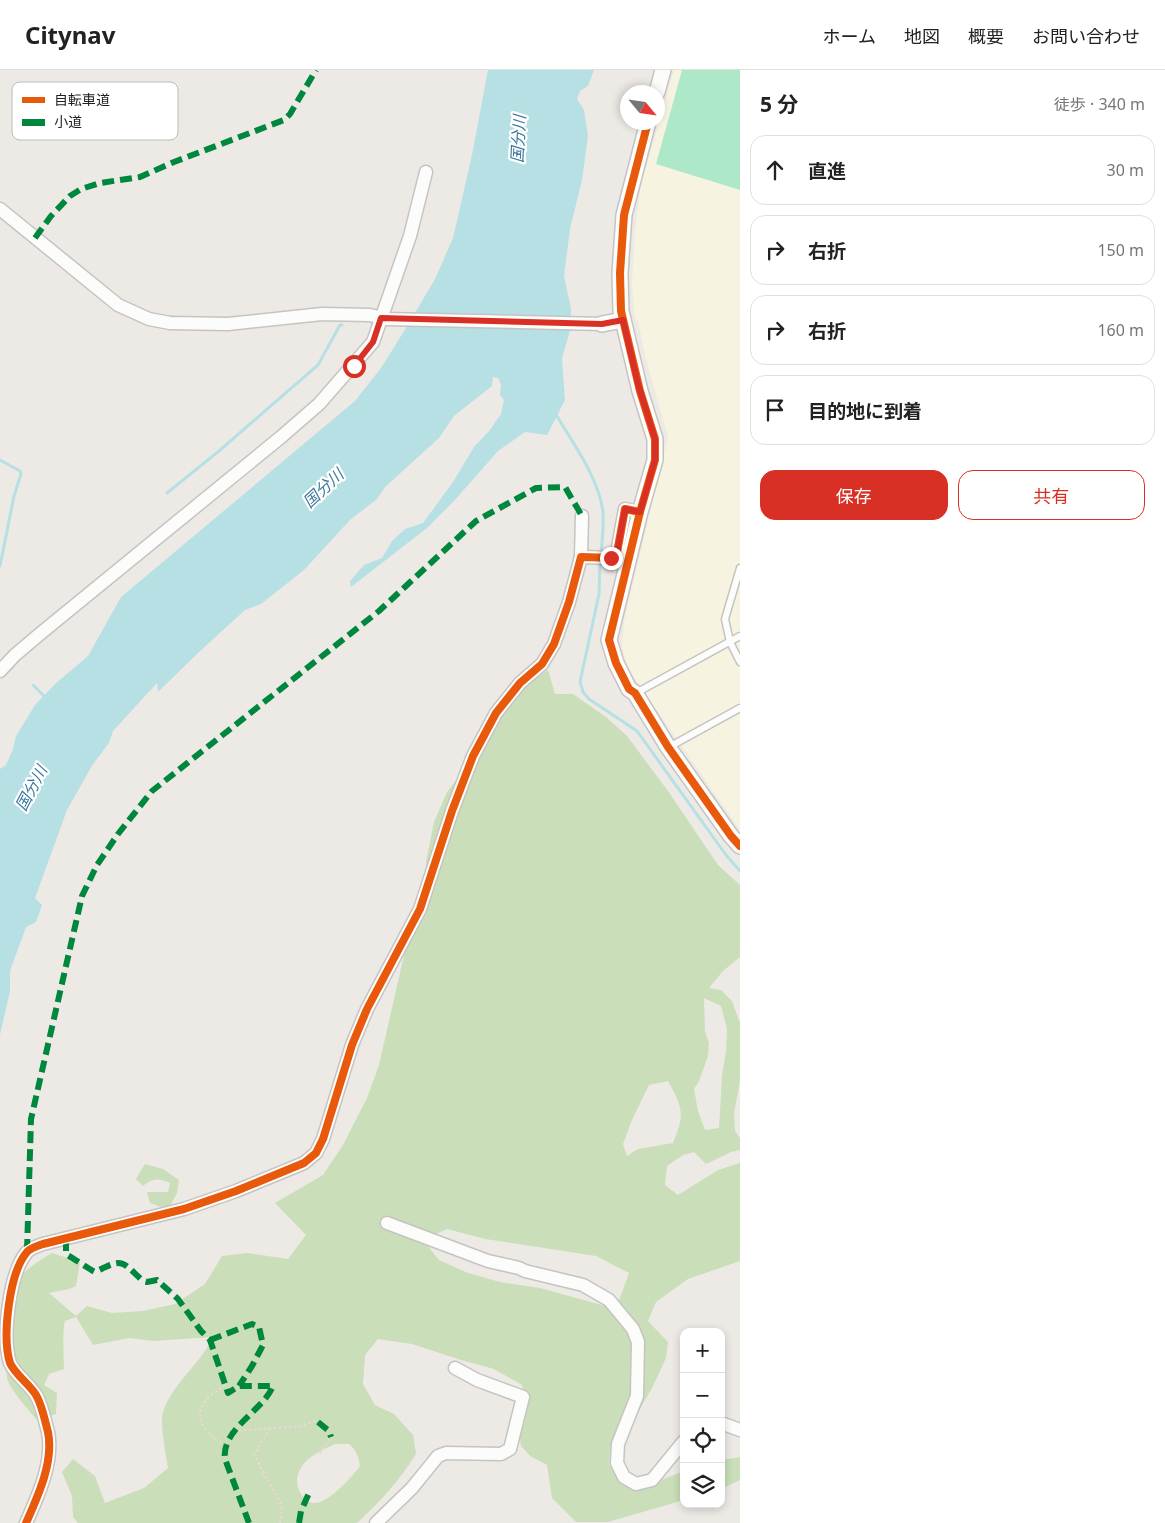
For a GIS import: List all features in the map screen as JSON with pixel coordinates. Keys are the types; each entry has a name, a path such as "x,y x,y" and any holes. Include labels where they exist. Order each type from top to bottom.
{"street":[{"path":"658,85 663,70"},
{"path":"646,130 624,215 620,272 621,311 638,384 655,439 655,460 640,512 609,640 616,663 629,689 635,693 668,747 740,846"},
{"path":"0,671 15,655 41,633 282,437 319,404 373,342 384,318 410,236 426,172"},
{"path":"0,209 118,305 154,320 170,323 228,324 310,314 602,324 623,320"},
{"path":"586,557 616,558 625,509 640,512"},
{"path":"26,1523 44,1479 49,1445 48,1432 37,1397 11,1364 3,1340 15,1273 27,1251 43,1244 184,1209 236,1191 304,1163 316,1153 323,1139 352,1045 367,1009 420,909 452,811 473,756 496,713 520,683 542,664 554,644 586,557 582,516"},
{"path":"387,1223 488,1261 582,1285 609,1300 633,1329 638,1342 638,1396 618,1444 617,1463 624,1477 636,1484 652,1480 680,1446"},
{"path":"376,1523 412,1488 438,1456 446,1453 501,1454 510,1449 523,1397 477,1380 455,1368"},
{"path":"725,1424 740,1430"}],"lane":[{"path":"740,568 725,619 730,642 740,662"},
{"path":"635,693 740,636"},
{"path":"668,747 740,708"}],"path":[{"path":"225,1385 206,1401 200,1415 201,1422 206,1431 227,1446"},
{"path":"234,1431 301,1426 315,1421 318,1422"},
{"path":"270,1428 254,1455 280,1502 282,1509 280,1523"},
{"path":"320,1454 332,1437"}],"shaded area":[{"path":"674,70 740,70 740,830 633,676 627,666 622,647 624,622 668,437 645,356 638,320 635,320 632,285 635,230 641,185 657,130 665,130 665,101"}],"green space":[{"path":"682,70 740,70 740,190 656,164"},
{"path":"548,670 555,694 573,694 606,717 627,736 668,791 718,865 740,885 740,957 723,971 709,988 721,990 732,1001 740,1023 740,1081 734,1113 735,1131 740,1138 740,1150 731,1152 706,1164 694,1152 683,1155 667,1166 665,1185 678,1195 718,1170 740,1163 740,1261 688,1279 656,1302 648,1321 668,1342 666,1358 637,1414 610,1446 609,1465 627,1477 656,1482 680,1473 680,1501 608,1522 576,1522 552,1498 547,1465 530,1456 521,1446 518,1427 527,1402 522,1385 494,1369 412,1344 378,1339 365,1355 363,1384 375,1405 394,1414 413,1435 416,1454 389,1490 357,1523 78,1523 73,1517 72,1496 62,1472 73,1459 95,1476 105,1503 144,1488 168,1468 162,1423 165,1408 170,1397 201,1357 213,1337 153,1341 130,1338 93,1345 76,1317 65,1321 63,1337 64,1369 49,1374 44,1385 57,1393 56,1414 36,1419 15,1394 7,1378 11,1301 14,1285 26,1271 52,1253 80,1262 76,1286 49,1293 76,1316 87,1306 112,1313 143,1311 175,1304 205,1284 222,1256 247,1253 288,1259 306,1235 275,1203 323,1175 343,1145 367,1098 379,1065 407,942 426,885 426,862 434,822 447,792 467,766 485,737 502,717 517,692","holes":["704,998 721,1006 727,1029 719,1128 705,1130 698,1111 694,1089 708,1056 709,1043 705,1031","668,1081 681,1111 681,1118 673,1143 638,1149 627,1156 623,1144 649,1085","447,1229 485,1239 596,1256 629,1273 616,1309 540,1288 500,1282 468,1273 439,1260 423,1240","335,1444 349,1444 357,1454 360,1466 332,1495 325,1500 311,1503 299,1491 297,1485 299,1472 311,1457"]},
{"path":"145,1164 163,1169 179,1180 177,1193 170,1206 161,1207 150,1203 147,1192 168,1192 170,1183 156,1180 150,1181 143,1186 136,1179"},
{"path":"740,1457 740,1480 725,1487 725,1463 725,1459"}],"water":[{"name":"国分川","path":"488,70 594,70 588,86 580,91 577,99 584,110 588,136 582,180 570,229 564,276 571,309 570,331 562,358 565,400 547,435 525,432 498,451 454,501 427,528 351,587 350,581 364,565 382,558 392,541 405,529 423,523 453,482 474,447 501,414 504,400 500,395 501,385 498,378 493,377 492,386 454,416 439,438 385,487 377,499 350,520 304,570 261,604 245,610 158,692 157,683 113,731 109,743 93,764 67,810 35,898 42,905 36,922 26,927 10,971 10,991 0,1035 0,769 6,765 16,736 35,705 55,684 88,656 121,597 355,401 381,368 435,279 453,238 472,155"}],"waterway":[{"path":"167,493 219,451 318,365 340,325 342,325"},
{"path":"555,413 591,473 596,486 603,512 601,555"},
{"path":"0,460 20,471 21,474 14,496 0,566"},
{"path":"600,561 599,594 580,682 583,692 589,699 637,731 726,855 740,871"},
{"path":"33,685 46,698"}],"marked path":[{"path":"35,238 51,216 70,196 81,189 100,183 140,177 284,120 290,114 316,70"},
{"path":"27,1251 31,1119 82,896 97,865 118,834 152,791 379,611 476,521 536,488 565,487 582,516"},
{"path":"66,1239 66,1254 93,1271 95,1272 121,1263 143,1281 157,1280 178,1299 201,1331 210,1340 228,1393 239,1386 273,1386 261,1404 229,1438 226,1448 225,1459 249,1523"},
{"path":"210,1340 252,1324 259,1327 263,1345 239,1386"},
{"path":"318,1422 329,1431 331,1437"},
{"path":"299,1523 301,1511 309,1493"}],"cycle path":[{"path":"646,130 624,215 620,273 621,311 640,391 655,439 655,460 640,512 609,640 616,663 629,689 635,693 668,747 740,846"},
{"path":"26,1523 44,1479 49,1455 49,1443 48,1432 38,1399 12,1367 8,1352 7,1322 9,1306 12,1289 21,1262 28,1251 37,1246 184,1209 236,1191 304,1163 316,1153 323,1139 352,1045 367,1009 420,909 452,811 473,756 496,713 520,683 542,664 554,644 569,602 581,557 616,558 625,509 640,512"}],"route":[{"path":"354,366 373,342 381,318 602,324 623,320 638,384 655,439 655,460 640,512 625,509 616,558 611,558"}]}
